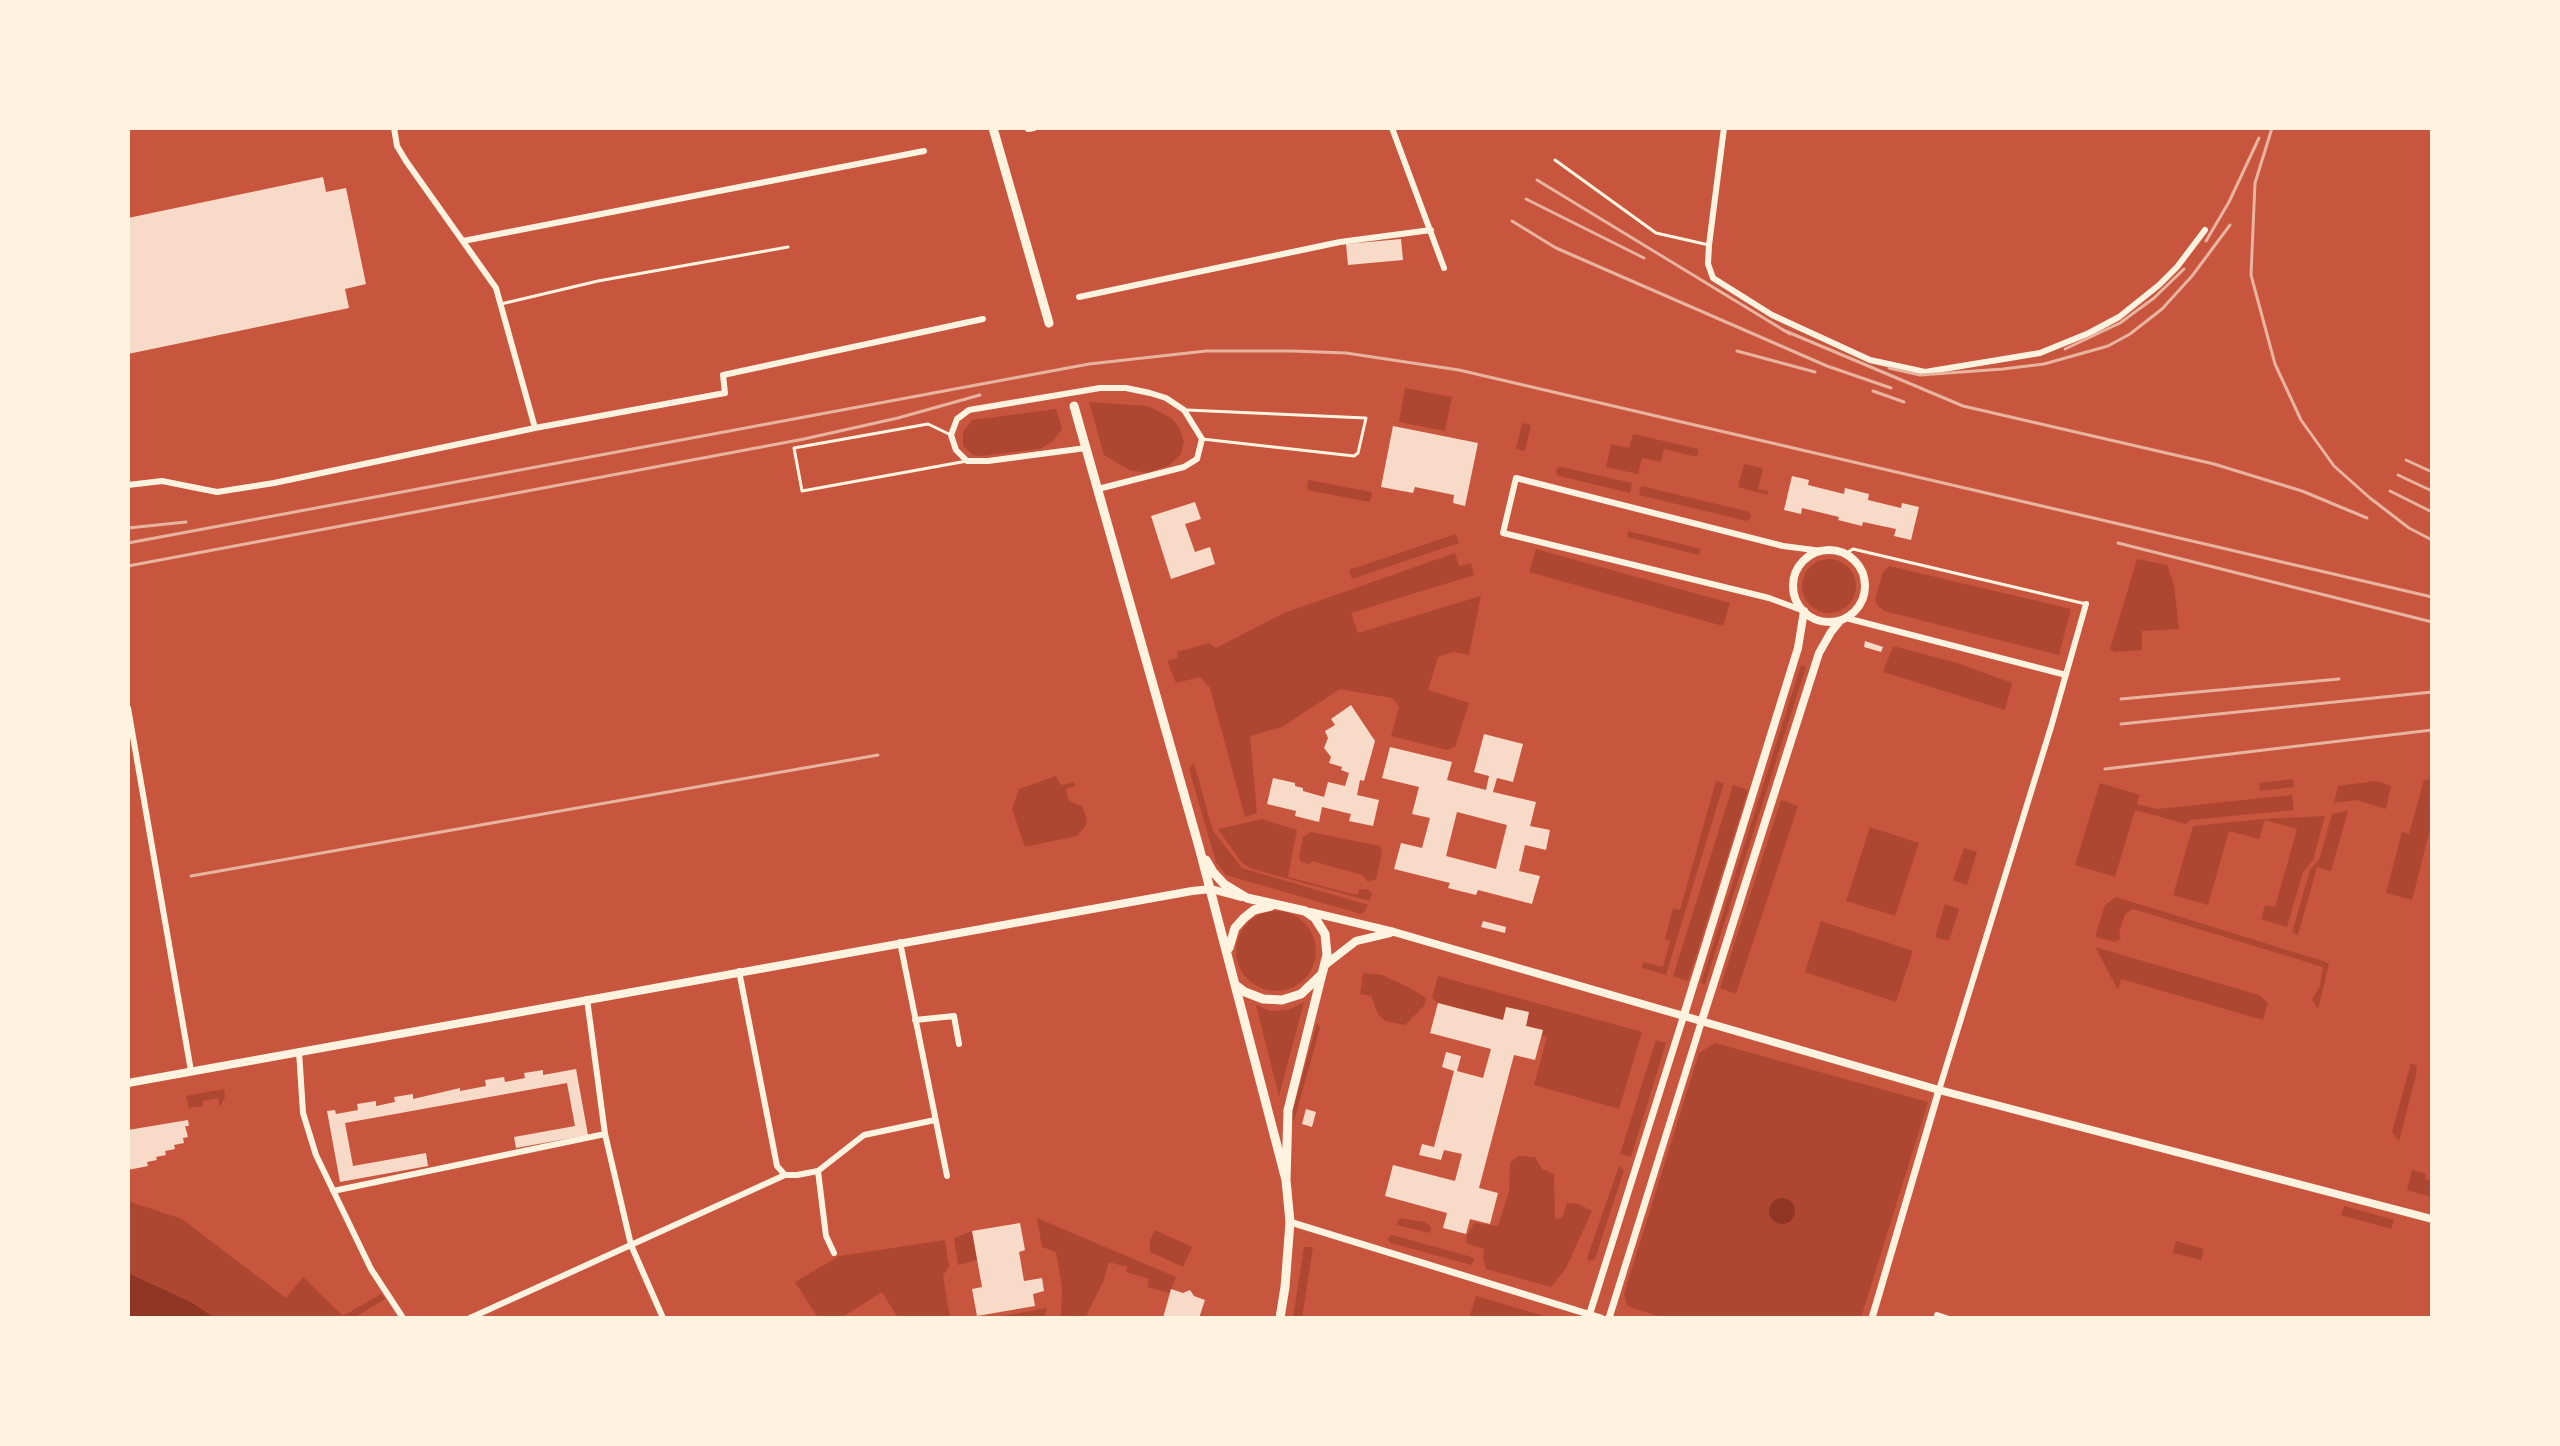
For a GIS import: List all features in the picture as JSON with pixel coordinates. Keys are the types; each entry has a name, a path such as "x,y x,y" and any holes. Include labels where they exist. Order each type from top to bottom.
{"main road":[{"path":"993,128 1049,323"},
{"path":"1074,406 1211,889 1286,1180"},
{"path":"1701,1023 1819,653 1843,620 1855,610 1865,592 1861,570 1845,554 1822,551 1805,559 1795,575 1794,594 1804,611 1815,619 1843,620"},
{"path":"1683,1018 1798,648 1804,611"},
{"path":"1199,847 1224,884 1247,898"},
{"path":"128,1083 900,942 1211,889 1394,932 1939,1090 2432,1219"},
{"path":"1228,955 1230,940 1244,918 1264,906 1278,905"},
{"path":"1280,1318 1290,1222 1286,1180 1288,1110 1327,955 1325,934 1320,924 1305,911"},
{"path":"1236,985 1254,997 1282,1000 1301,994 1356,941 1394,932"}],"street":[{"path":"394,128 401,154 496,288 535,428"},
{"path":"1392,128 1444,268"},
{"path":"1724,128 1709,245 1708,264 1713,278 1772,315 1870,360 1929,372 2040,353 2119,317 2177,267 2205,230"},
{"path":"463,241 924,151"},
{"path":"1079,297 1340,242 1431,230"},
{"path":"128,485 162,481 217,492 274,483 535,428 725,393 723,375 983,319"},
{"path":"1086,448 967,461 956,450 951,435 957,419 969,410 1100,388 1126,388 1150,393 1166,398 1184,410 1202,439 1197,459 1184,467 1098,489"},
{"path":"1804,611 1769,598 1503,533 1516,478 1783,546 1822,551"},
{"path":"1872,1318 2086,604"},
{"path":"1843,620 2066,675"},
{"path":"128,708 191,1071"},
{"path":"900,942 947,1176"},
{"path":"739,971 777,1166 785,1175"},
{"path":"587,999 605,1134 631,1245 663,1318"},
{"path":"915,1020 954,1016 959,1044"},
{"path":"1589,1316 1683,1018"},
{"path":"1609,1318 1701,1023"},
{"path":"299,1051 303,1113 316,1155 371,1269 403,1318"},
{"path":"470,1318 785,1175 818,1171 864,1135 935,1120"},
{"path":"333,1191 605,1134"},
{"path":"818,1171 826,1236 834,1253"},
{"path":"1290,1222 1601,1318"},
{"path":"1937,1315 1946,1318"}],"lane":[{"path":"1555,160 1656,233 1709,245"},
{"path":"501,304 598,281 788,247"},
{"path":"1184,410 1366,418 1358,453 1354,456 1202,439"},
{"path":"951,435 928,424 794,448 802,491 967,461"},
{"path":"1845,554 1853,549 2086,604"}],"shaded area":[{"path":"1405,388 1452,397 1445,431 1399,422"},
{"path":"1089,402 1148,406 1171,418 1179,427 1184,442 1181,454 1170,465 1147,473 1129,470 1104,455"},
{"path":"1056,409 1062,429 1053,441 1040,449 981,456 973,455 963,446 963,432 972,420"},
{"path":"1522,423 1531,425 1525,451 1516,449"},
{"path":"1633,434 1699,449 1697,457 1664,449 1661,462 1642,458 1638,474 1606,467 1611,444 1629,448"},
{"path":"1744,464 1763,468 1758,489 1768,491 1768,495 1738,487"},
{"path":"1557,468 1632,483 1630,493 1559,476 1556,474"},
{"path":"1308,480 1372,492 1370,502 1307,490"},
{"path":"1641,486 1746,511 1751,518 1747,521 1639,495"},
{"path":"1628,531 1701,549 1699,555 1627,537"},
{"path":"1456,534 1459,543 1352,579 1349,570"},
{"path":"1536,549 1730,603 1723,626 1529,572"},
{"path":"1455,553 1459,566 1471,563 1474,575 1351,613 1358,633 1481,596 1469,655 1453,652 1438,657 1428,690 1469,703 1455,747 1447,750 1391,736 1399,707 1392,698 1340,689 1282,727 1250,736 1257,813 1245,817 1210,688 1200,677 1176,683 1167,661 1178,658 1177,652 1209,643 1216,648 1284,613"},
{"path":"1829,559 1848,567 1856,586 1848,605 1829,613 1810,605 1802,586 1810,567"},
{"path":"2137,559 2167,565 2174,585 2179,629 2142,631 2142,650 2115,652 2110,649"},
{"path":"1889,566 2071,609 2059,655 1884,611 1875,599 1883,572"},
{"path":"1893,646 1957,663 2012,683 2005,710 1883,672"},
{"path":"1801,665 1806,667 1705,984 1701,983"},
{"path":"1194,763 1213,831 1242,868 1368,905 1365,911 1361,914 1226,875 1216,862 1189,769"},
{"path":"1056,776 1061,785 1074,782 1075,786 1066,789 1069,801 1082,806 1086,825 1077,836 1025,847 1012,809 1019,789"},
{"path":"2293,779 2294,787 2260,791 2259,783"},
{"path":"2432,779 2432,822 2412,900 2386,893 2402,832 2409,834 2424,780"},
{"path":"1716,781 1724,783 1666,975 1642,968 1643,962 1663,967 1670,941 1665,939 1673,908 1680,910"},
{"path":"2376,781 2391,786 2386,809 2356,800 2334,803 2338,786"},
{"path":"2100,783 2140,795 2137,804 2157,809 2292,795 2294,810 2190,820 2186,824 2135,810 2115,877 2075,865"},
{"path":"1733,785 1748,790 1688,981 1673,976"},
{"path":"1781,800 1798,806 1736,994 1720,988"},
{"path":"2348,811 2331,871 2317,867 2298,935 2292,933 2310,870 2319,860 2332,814"},
{"path":"2325,816 2313,860 2303,872 2287,927 2261,919 2265,905 2275,907 2297,829 2265,820 2259,839 2229,831 2208,905 2173,895 2193,826 2262,819"},
{"path":"1262,819 1297,830 1288,877 1357,895 1360,889 1368,890 1372,893 1370,901 1252,869 1241,862 1218,829"},
{"path":"1870,827 1919,843 1895,916 1846,901"},
{"path":"1311,832 1380,846 1382,853 1376,879 1368,882 1362,875 1312,861 1309,864 1301,862 1303,837"},
{"path":"1964,848 1977,852 1967,885 1953,880"},
{"path":"2116,897 2326,962 2329,964 2318,1009 2312,1000 2320,986 2323,967 2133,909 2125,914 2119,933 2121,939 2115,942 2095,937 2105,905"},
{"path":"1945,904 1959,909 1949,941 1935,937"},
{"path":"1276,911 1291,914 1304,923 1313,936 1316,951 1313,966 1304,979 1291,988 1276,991 1261,988 1248,979 1239,966 1236,951 1239,936 1248,923 1261,914"},
{"path":"1821,921 1913,951 1896,1002 1805,972"},
{"path":"2095,947 2259,995 2268,1003 2263,1020 2121,979 2118,990"},
{"path":"1363,973 1382,975 1408,987 1426,998 1424,1006 1405,1025 1385,1021 1378,1014 1371,996 1360,994"},
{"path":"1438,976 1642,1032 1619,1109 1534,1085 1547,1037 1541,1036 1542,1030 1526,1026 1529,1012 1507,1007 1503,1020 1438,1003 1432,998"},
{"path":"1304,1002 1279,1096 1256,1005 1271,1011 1289,1010"},
{"path":"1317,1023 1320,1028 1294,1121 1290,1120"},
{"path":"1656,1040 1666,1043 1631,1157 1620,1154"},
{"path":"1715,1043 1928,1102 1861,1318 1664,1318 1627,1306 1624,1294 1699,1053"},
{"path":"2411,1063 2417,1066 2416,1075 2399,1141 2392,1132"},
{"path":"224,1089 225,1097 220,1107 218,1098 203,1101 203,1106 189,1108 186,1096"},
{"path":"1518,1156 1535,1157 1542,1169 1554,1174 1555,1219 1562,1218 1567,1203 1579,1204 1592,1211 1566,1268 1551,1287 1486,1269 1484,1249 1466,1243 1474,1223 1498,1226 1509,1191 1510,1163"},
{"path":"1619,1166 1624,1170 1595,1259 1589,1261 1587,1258"},
{"path":"2412,1170 2426,1174 2425,1179 2432,1181 2432,1197 2407,1190"},
{"path":"1782,1198 1791,1202 1795,1211 1791,1220 1782,1224 1773,1220 1769,1211 1773,1202"},
{"path":"128,1201 182,1219 286,1298 303,1277 343,1316 381,1294 385,1299 354,1318 215,1318 191,1302 128,1273"},
{"path":"2344,1206 2394,1220 2391,1229 2341,1215"},
{"path":"1037,1218 1176,1277 1170,1293 1147,1287 1149,1279 1126,1272 1127,1267 1109,1262 1085,1318 1061,1318 1062,1288 1056,1252 1042,1247"},
{"path":"1400,1218 1425,1222 1431,1227 1430,1233 1396,1225"},
{"path":"1155,1230 1192,1247 1183,1267 1150,1252 1150,1240"},
{"path":"972,1231 977,1260 958,1265 954,1238"},
{"path":"1392,1235 1475,1259 1471,1265 1391,1243 1387,1239"},
{"path":"945,1240 949,1266 943,1276 950,1318 898,1318 882,1292 841,1318 818,1318 795,1282 839,1256"},
{"path":"2176,1241 2204,1249 2201,1260 2173,1253"},
{"path":"1304,1247 1313,1247 1302,1318 1293,1318"},
{"path":"128,1273 191,1302 215,1318 128,1318"},
{"path":"1476,1296 1551,1318 1469,1318"},
{"path":"1047,1308 1044,1318 992,1318"}],"building":[{"path":"323,177 326,192 346,188 366,284 345,289 349,308 128,354 128,218"},
{"path":"1401,239 1403,260 1348,265 1346,244"},
{"path":"1393,426 1478,443 1465,506 1453,503 1454,495 1415,487 1413,493 1381,487"},
{"path":"1792,476 1809,480 1808,485 1844,494 1845,488 1869,494 1868,500 1901,508 1902,503 1919,507 1911,540 1894,536 1896,529 1863,522 1862,526 1802,508 1801,514 1784,510"},
{"path":"1195,502 1201,519 1185,524 1195,552 1210,547 1215,564 1171,579 1151,516"},
{"path":"1865,641 1883,647 1881,652 1864,647"},
{"path":"1351,705 1375,741 1357,795 1379,800 1373,826 1349,821 1351,814 1322,807 1319,822 1295,816 1296,811 1267,804 1273,778 1295,783 1303,791 1324,797 1328,782 1345,786 1349,773 1329,763 1331,757 1324,748 1328,738 1325,731 1335,725 1331,719"},
{"path":"1484,734 1523,744 1513,782 1497,778 1493,792 1536,802 1530,826 1550,830 1546,850 1525,845 1519,871 1540,876 1532,904 1478,890 1476,895 1448,888 1450,883 1394,869 1401,843 1422,848 1430,818 1412,814 1419,787 1382,778 1390,747 1452,762 1447,780 1486,790 1489,776 1474,772","holes":["1457,812 1507,825 1496,869 1446,856"]},
{"path":"1483,921 1506,927 1505,933 1481,927"},
{"path":"1438,1003 1503,1020 1506,1007 1529,1012 1526,1026 1543,1030 1535,1060 1514,1055 1479,1188 1498,1193 1490,1224 1470,1219 1466,1234 1443,1228 1447,1213 1385,1196 1393,1165 1455,1181 1462,1154 1444,1150 1441,1160 1419,1155 1422,1144 1434,1147 1454,1071 1442,1067 1446,1052 1461,1056 1457,1071 1483,1078 1491,1049 1430,1033"},
{"path":"576,1069 588,1135 516,1148 514,1137 575,1126 567,1083 345,1123 353,1166 426,1153 428,1166 340,1182 327,1111 335,1110 336,1114 358,1110 357,1104 376,1101 376,1106 395,1102 394,1097 413,1094 413,1099 460,1088 460,1091 486,1086 485,1080 504,1077 505,1082 525,1078 524,1073 543,1070 543,1075"},
{"path":"1306,1109 1316,1112 1312,1127 1302,1124"},
{"path":"188,1120 189,1126 185,1126 188,1137 183,1138 184,1143 174,1145 175,1149 165,1151 166,1155 156,1157 157,1160 147,1162 148,1166 128,1170 128,1130"},
{"path":"1020,1223 1025,1250 1019,1252 1024,1281 1042,1278 1044,1291 1033,1294 1035,1306 977,1316 972,1289 982,1287 972,1231"},
{"path":"1171,1289 1183,1293 1190,1290 1194,1296 1205,1300 1199,1318 1163,1318"}],"railway":[{"path":"2272,128 2255,183 2251,275 2275,364 2301,420 2334,466 2409,528 2432,540"},
{"path":"2206,241 2229,202 2259,138"},
{"path":"1537,180 1790,334"},
{"path":"1526,199 1644,258"},
{"path":"1512,221 1556,248 1827,366 1891,388"},
{"path":"1889,368 1920,375 2003,369 2044,364 2108,346 2130,334 2162,309 2192,276 2230,225"},
{"path":"2065,349 2120,323 2154,298 2184,269"},
{"path":"1783,330 1963,406 2214,464 2302,491 2367,518"},
{"path":"128,543 1089,364 1206,351 1292,351 1346,353 1459,370 2432,597"},
{"path":"1737,351 1815,372"},
{"path":"1873,391 1904,402"},
{"path":"128,566 804,439 898,418 980,395"},
{"path":"2406,460 2432,472"},
{"path":"2398,475 2432,491"},
{"path":"2390,491 2432,512"},
{"path":"128,528 186,522"},
{"path":"2118,543 2432,622"},
{"path":"2121,699 2339,679"},
{"path":"2121,724 2432,692"},
{"path":"2105,769 2432,730"},
{"path":"191,876 878,755"}]}
